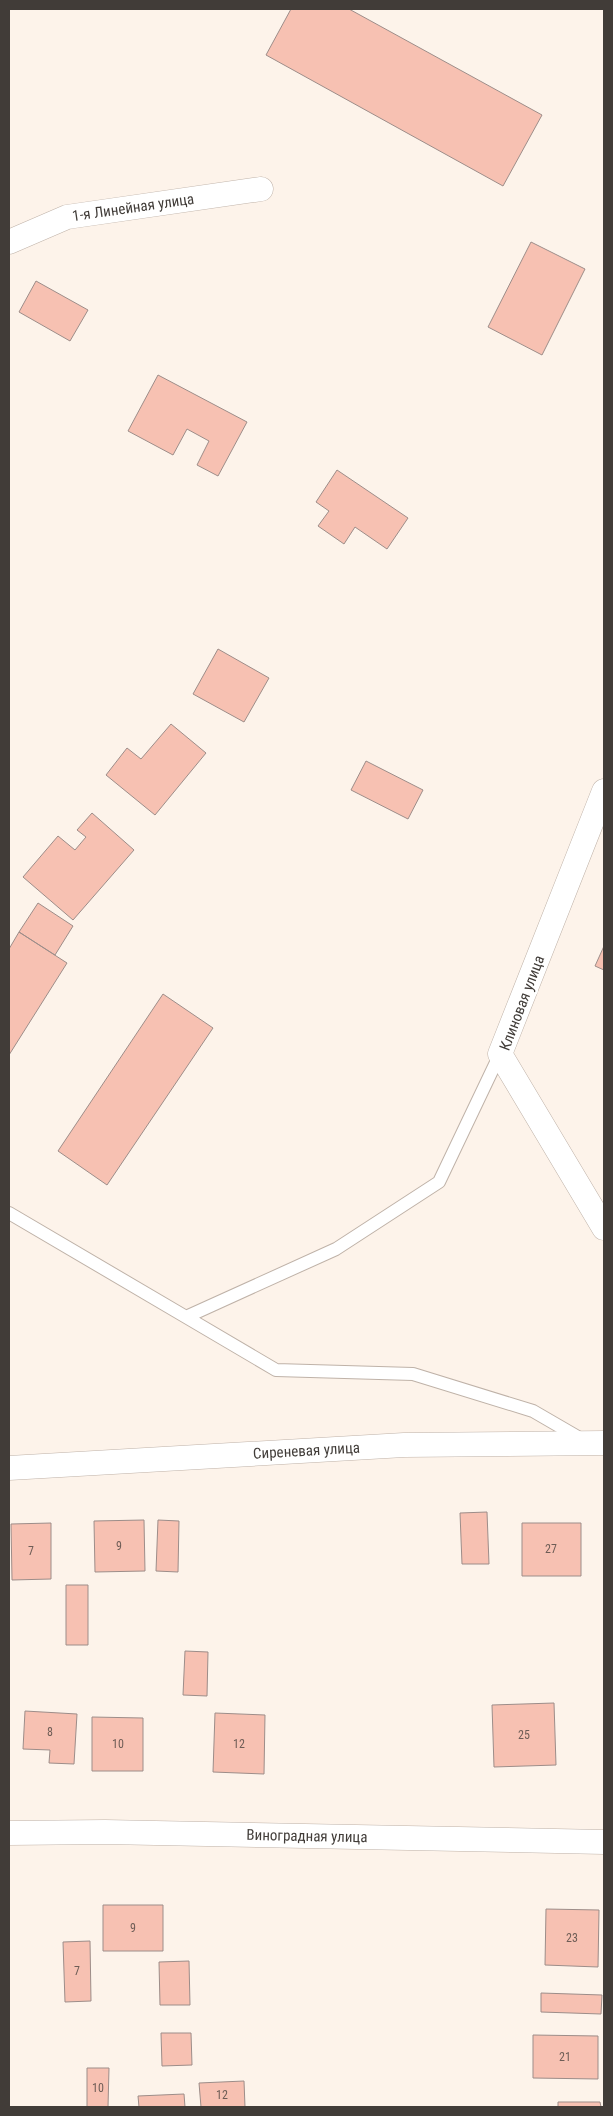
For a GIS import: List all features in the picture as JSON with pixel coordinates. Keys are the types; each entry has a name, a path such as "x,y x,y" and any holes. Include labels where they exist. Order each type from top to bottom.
{"street":[{"name":"1-я Линейная улица","path":"9,242 67,217 262,189"},
{"name":"Клиновая улица","path":"604,791 500,1054 604,1228"},
{"name":"Сиреневая улица","path":"9,1468 404,1445 597,1443"},
{"name":"Виноградная улица","path":"9,1833 115,1832 604,1842"}],"lane":[{"path":"186,1317 336,1249 438,1182 500,1054"},
{"path":"9,1213 276,1370 413,1374 533,1411 597,1443"}],"building":[{"path":"291,9 349,9 542,115 503,186 266,55"},
{"path":"531,242 585,269 542,355 488,327"},
{"path":"36,281 88,310 70,341 19,312"},
{"path":"158,375 247,422 218,476 197,465 209,441 187,429 173,455 128,431"},
{"path":"337,470 408,518 387,549 355,527 344,544 318,526 329,511 316,502"},
{"path":"218,649 269,678 244,722 193,694"},
{"path":"171,724 206,753 155,815 106,775 127,748 141,759"},
{"path":"366,761 423,790 408,819 351,790"},
{"path":"92,813 134,850 73,920 23,877 58,836 75,850 86,837 77,830"},
{"path":"38,903 73,926 55,955 19,932"},
{"path":"19,932 67,963 9,1055 9,949"},
{"path":"604,946 604,970 595,966"},
{"path":"163,994 213,1028 107,1185 58,1151"},
{"path":"487,1512 489,1564 462,1564 460,1513"},
{"path":"144,1520 145,1571 95,1572 94,1521"},
{"path":"158,1520 179,1521 178,1572 156,1571"},
{"path":"51,1523 51,1579 12,1580 11,1524"},
{"path":"522,1523 581,1523 581,1576 522,1576"},
{"path":"66,1585 88,1585 88,1645 66,1645"},
{"path":"185,1651 208,1652 207,1696 183,1695"},
{"path":"554,1703 556,1765 494,1767 492,1705"},
{"path":"25,1711 77,1714 74,1764 49,1763 50,1750 23,1749"},
{"path":"215,1713 265,1715 264,1774 213,1772"},
{"path":"92,1717 143,1718 143,1771 92,1771"},
{"path":"103,1905 163,1905 163,1951 103,1951"},
{"path":"546,1909 599,1910 598,1967 545,1965"},
{"path":"90,1941 91,2001 65,2002 63,1942"},
{"path":"189,1961 190,2005 160,2005 159,1962"},
{"path":"541,1993 602,1995 601,2014 541,2012"},
{"path":"161,2033 191,2033 192,2065 162,2066"},
{"path":"533,2035 598,2036 598,2079 533,2078"},
{"path":"87,2068 109,2068 108,2107 87,2107"},
{"path":"244,2081 245,2107 201,2107 199,2083"},
{"path":"184,2094 185,2107 139,2107 138,2096"},
{"path":"558,2102 600,2102 601,2107 558,2107"}]}
